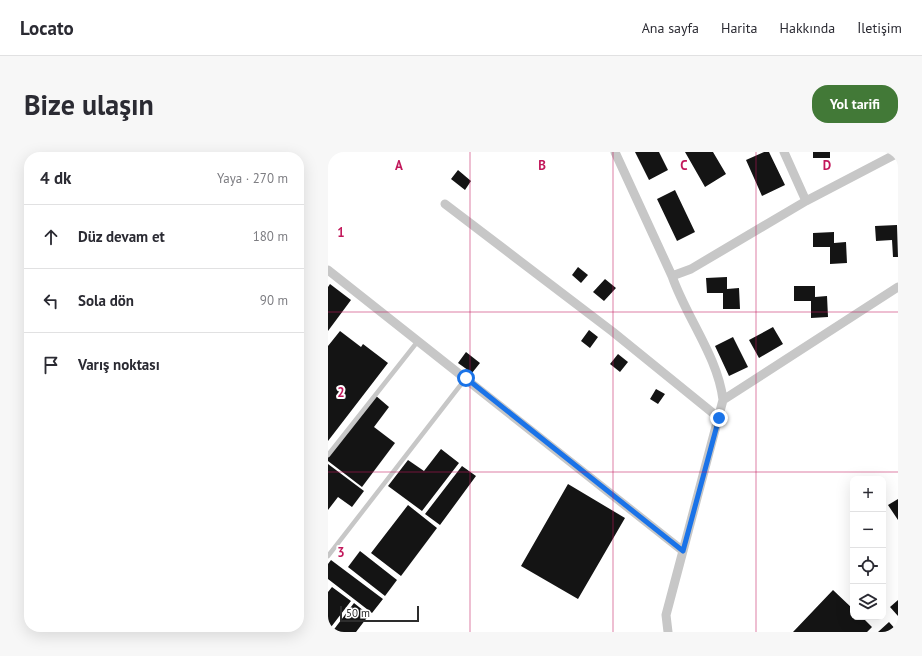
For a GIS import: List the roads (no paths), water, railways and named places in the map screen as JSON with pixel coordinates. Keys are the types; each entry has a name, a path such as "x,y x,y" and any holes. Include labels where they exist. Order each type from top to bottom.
{"street":[{"path":"615,152 722,387 723,400 719,418 666,615 668,632"},
{"path":"784,152 806,202"},
{"path":"672,276 691,269 806,202 898,153"},
{"path":"445,204 613,332 719,418"},
{"path":"328,270 683,551"},
{"path":"723,400 898,287"}],"lane":[{"path":"328,455 418,341"},
{"path":"328,556 466,378"}]}
